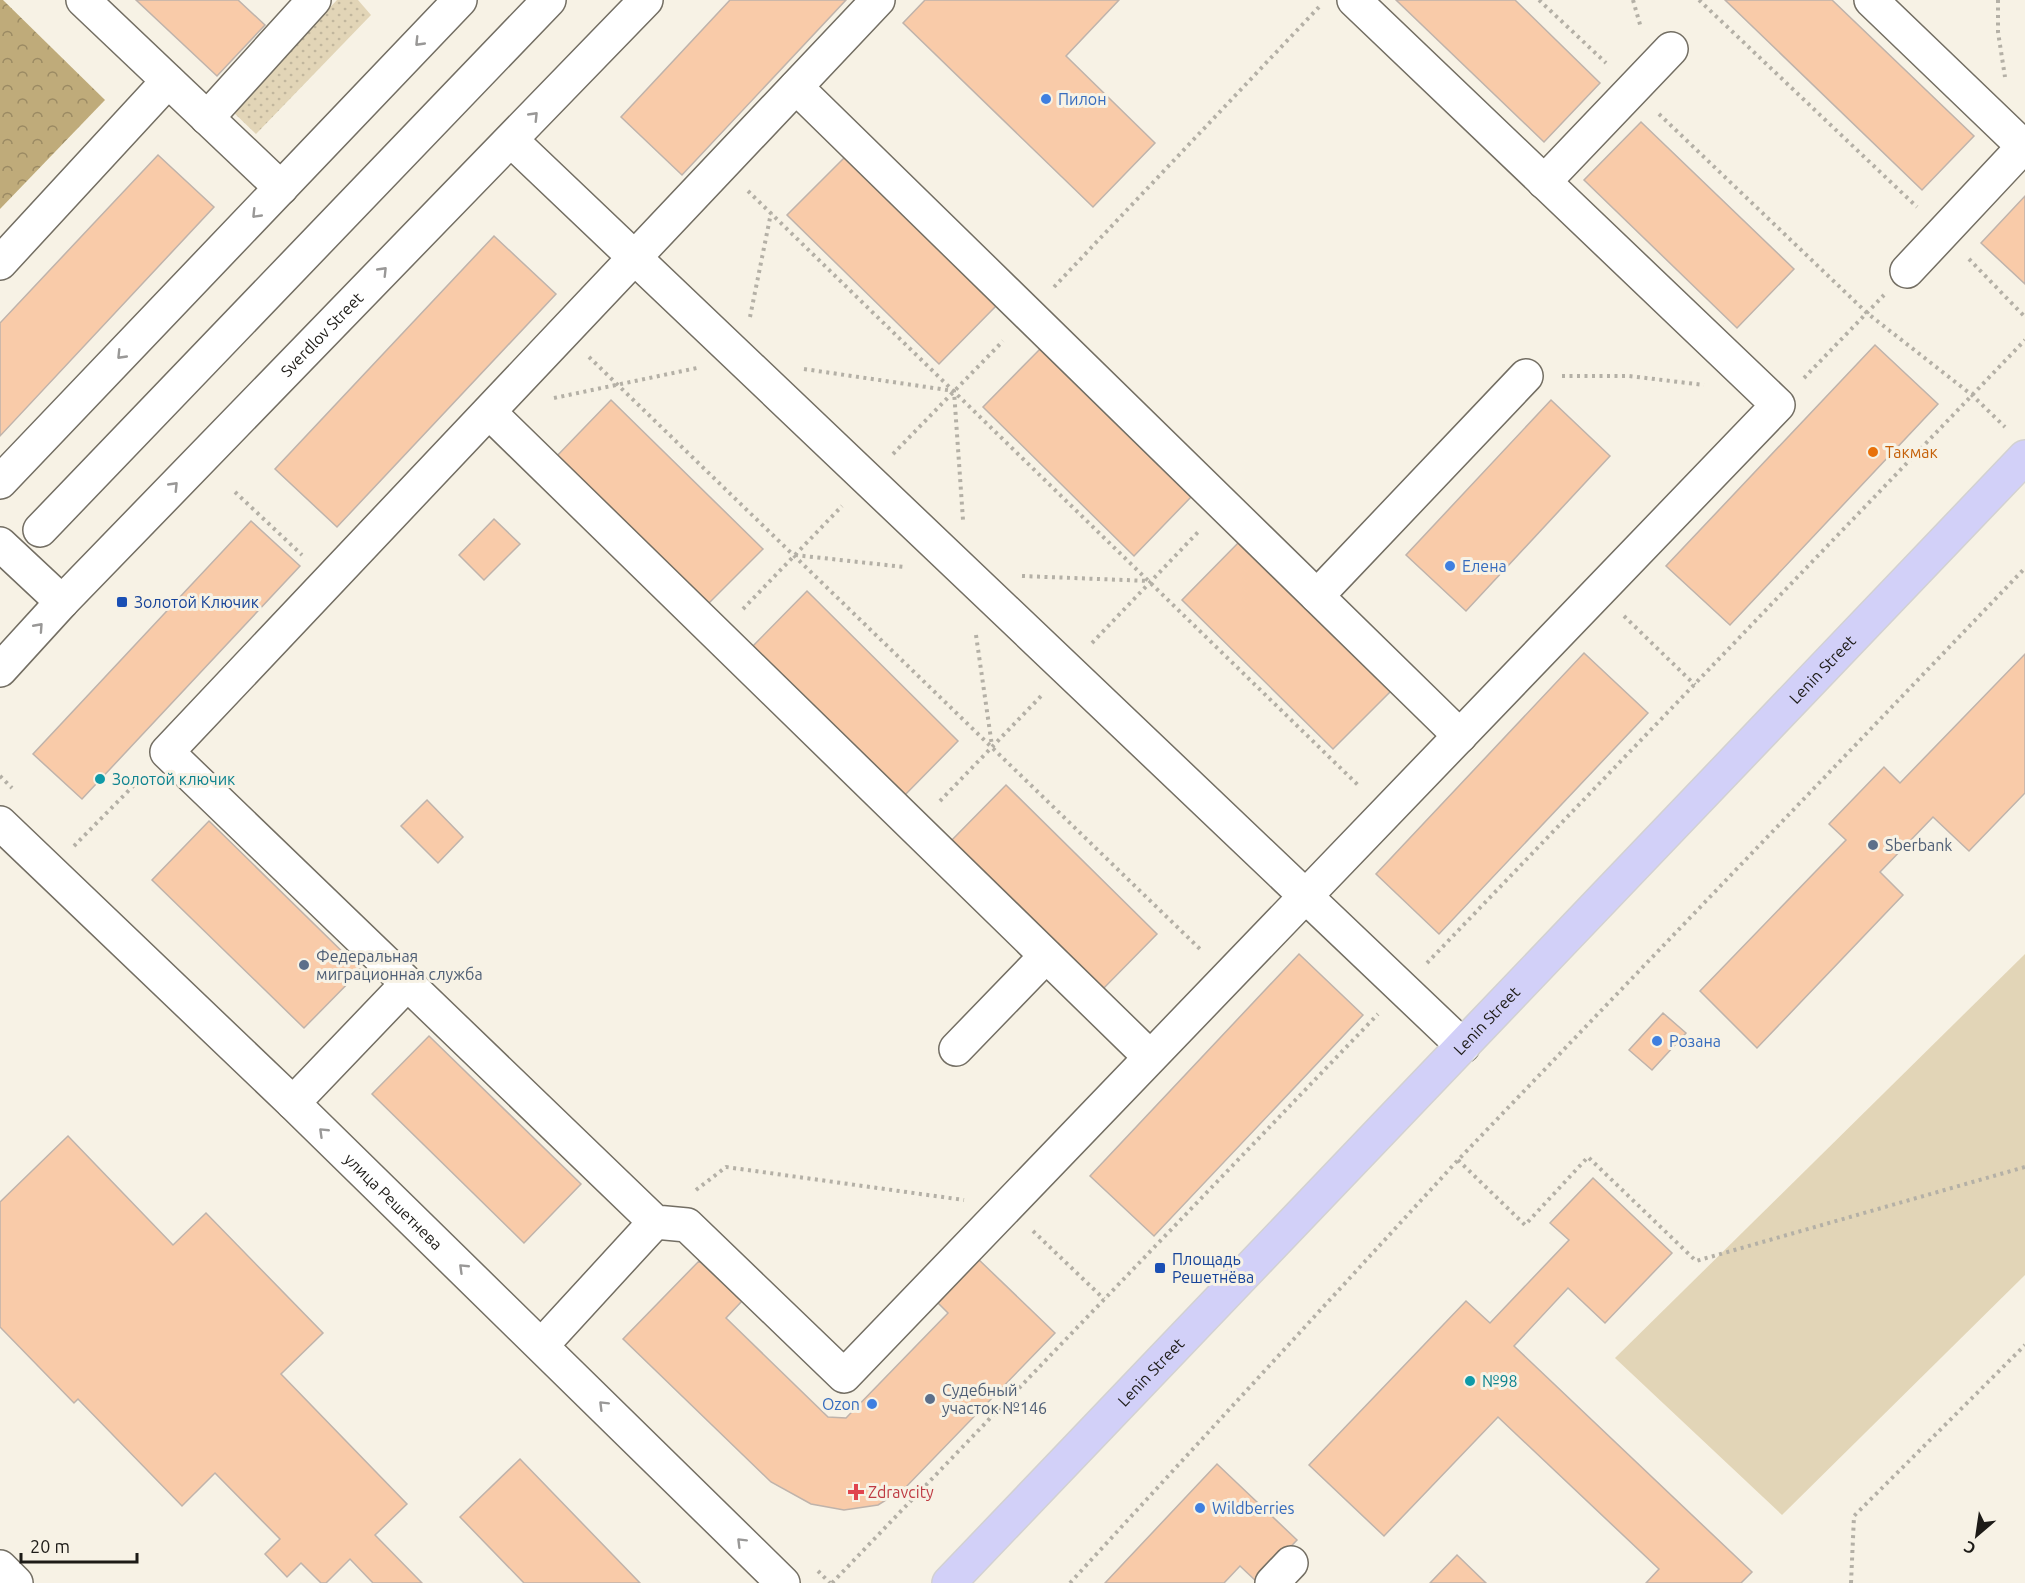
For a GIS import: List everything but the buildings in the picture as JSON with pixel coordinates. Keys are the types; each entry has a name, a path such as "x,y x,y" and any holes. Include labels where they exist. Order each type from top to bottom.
{"main road":[{"name":"Lenin Street","path":"950,1583 1462,1046 2017,444"}],"street":[{"path":"83,0 281,188"},
{"path":"207,118 314,0"},
{"path":"0,482 460,0"},
{"path":"40,530 549,0"},
{"name":"Sverdlov Street","path":"0,670 62,602 646,0"},
{"path":"878,0 167,752 655,1222 687,1225 844,1376 1778,405 1354,0"},
{"path":"1871,0 2024,146 1907,271"},
{"path":"1544,182 1671,49"},
{"path":"0,263 168,81"},
{"path":"796,87 1460,736"},
{"path":"511,140 1462,1046"},
{"path":"1317,596 1526,376"},
{"path":"489,412 1150,1057"},
{"path":"0,544 62,602"},
{"name":"улица Решетнева","path":"0,823 293,1103 783,1583"},
{"path":"956,1049 1046,956"},
{"path":"293,1103 407,984"},
{"path":"542,1345 655,1222"},
{"path":"0,1567 16,1583"}],"path":[{"path":"1028,314 1325,0"},
{"path":"1539,0 1867,313 1972,395 2017,444"},
{"path":"1699,0 1944,232 2025,317"},
{"path":"1998,0 1998,32 2006,83"},
{"path":"722,166 1386,812"},
{"path":"543,400 741,359 771,213"},
{"path":"1778,405 1907,271"},
{"path":"564,332 1228,976"},
{"path":"800,368 954,391"},
{"path":"1526,376 1629,376 1708,385"},
{"path":"235,492 329,580"},
{"path":"1071,1583 1458,1160 2025,568"},
{"path":"1599,591 1695,685"},
{"path":"74,847 167,752"},
{"path":"1458,1160 1525,1225 1588,1157 1696,1261 2025,1167"},
{"path":"655,1222 726,1167 1007,1206 1104,1299"},
{"path":"1851,1583 1854,1516 2025,1345"}],"shaded area":[{"path":"337,0 358,0 371,15 256,134 232,111"},
{"path":"2025,954 2025,1275 1782,1515 1615,1358"}],"green space":[{"path":"0,0 3,0 105,100 0,209"}],"place":[{"name":"Пилон","path":"1046,99"},
{"name":"Такмак","path":"1873,452"},
{"name":"Елена","path":"1450,566"},
{"name":"Золотой Ключик","path":"122,602"},
{"name":"Золотой ключик","path":"100,779"},
{"name":"Sberbank","path":"1873,845"},
{"name":"Федеральная миграционная служба","path":"304,965"},
{"name":"Розана","path":"1657,1041"},
{"name":"Площадь Решетнёва","path":"1160,1268"},
{"name":"№98","path":"1470,1381"},
{"name":"Судебный участок №146","path":"930,1399"},
{"name":"Ozon","path":"872,1404"},
{"name":"Zdravcity","path":"856,1492"},
{"name":"Wildberries","path":"1200,1508"}]}
